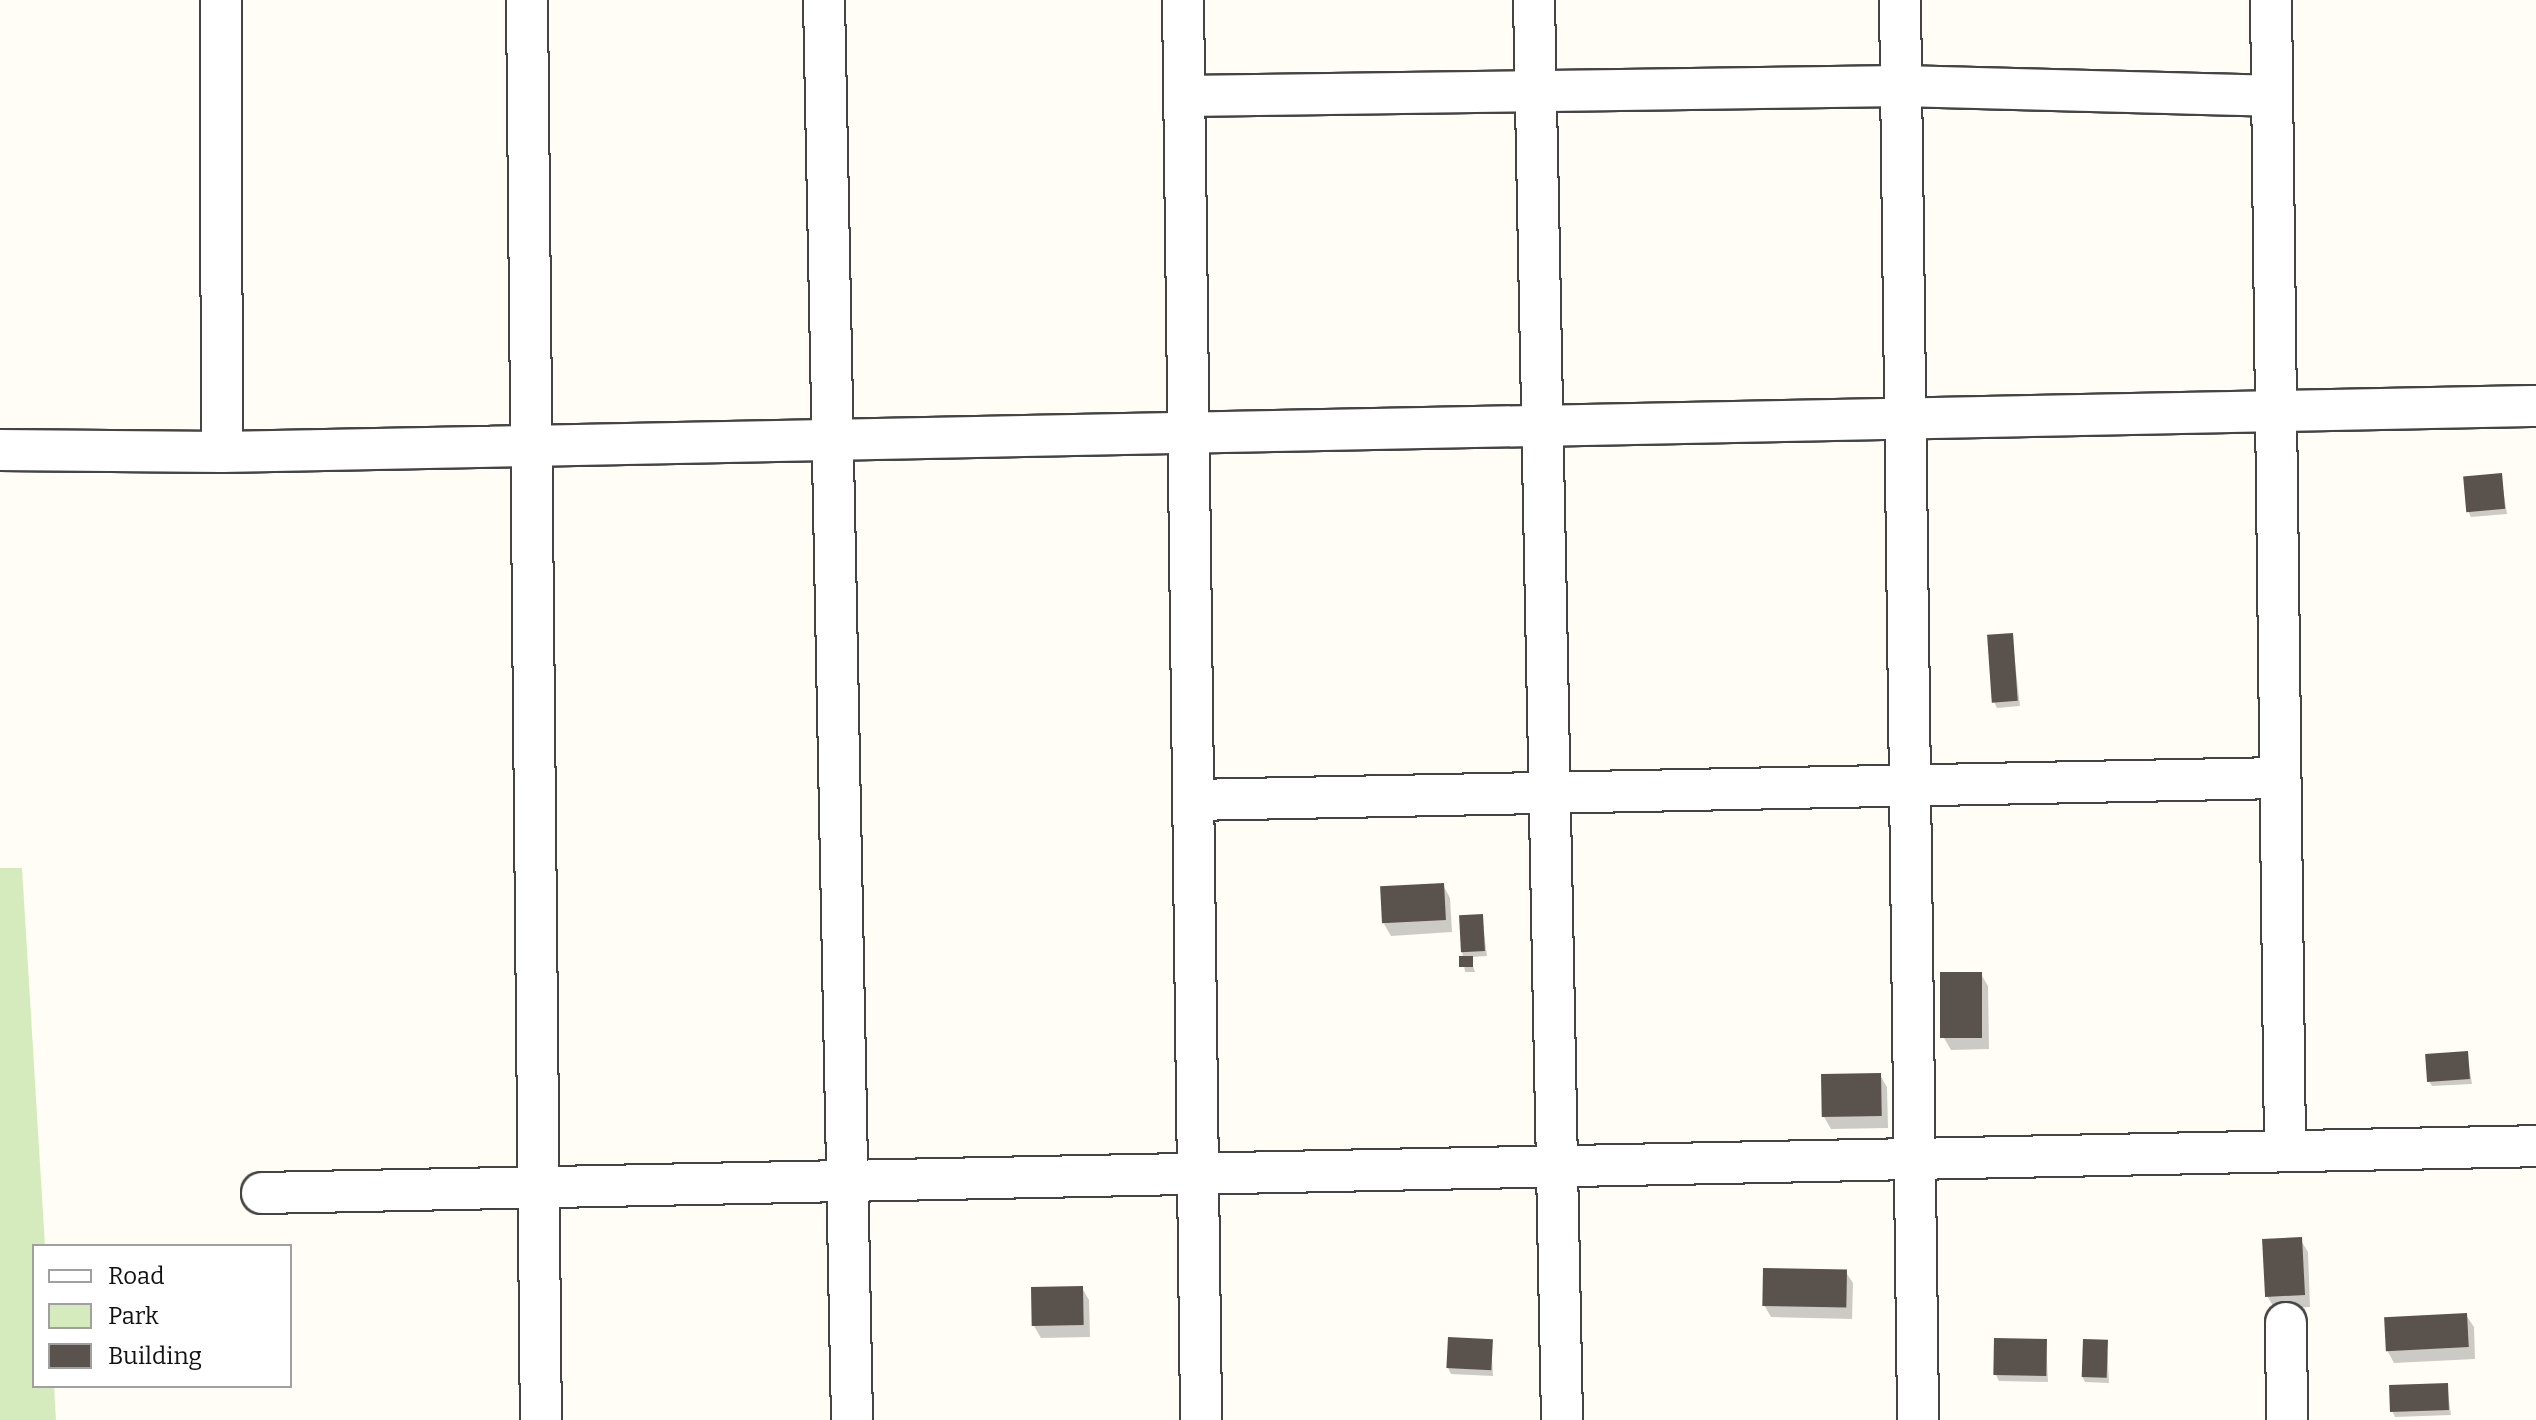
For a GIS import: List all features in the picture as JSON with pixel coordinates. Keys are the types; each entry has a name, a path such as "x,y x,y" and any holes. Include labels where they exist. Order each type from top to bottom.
{"street":[{"path":"221,0 222,452"},
{"path":"527,0 541,1420"},
{"path":"824,0 852,1420"},
{"path":"1183,0 1201,1420"},
{"path":"1534,0 1562,1420"},
{"path":"1900,0 1918,1420"},
{"path":"2271,0 2285,1151"},
{"path":"1184,96 1901,86 2271,96"},
{"path":"0,450 222,452 2536,406"},
{"path":"1193,800 2280,778"},
{"path":"262,1193 2536,1146"},
{"path":"2286,1323 2287,1420"}],"green space":[{"path":"0,868 22,868 45,1244 32,1244 32,1388 54,1388 56,1420 0,1420"}],"building":[{"path":"2502,473 2505,509 2466,512 2463,476"},
{"path":"2013,633 2018,701 1992,703 1987,635"},
{"path":"1444,883 1446,920 1382,923 1380,886"},
{"path":"1483,914 1485,951 1461,952 1459,915"},
{"path":"1459,956 1473,956 1473,967 1459,967"},
{"path":"1940,972 1982,972 1982,1038 1940,1038"},
{"path":"2468,1051 2470,1079 2427,1082 2425,1054"},
{"path":"1881,1073 1882,1116 1822,1117 1821,1074"},
{"path":"2302,1237 2305,1295 2265,1297 2262,1239"},
{"path":"1763,1268 1847,1269 1846,1307 1762,1306"},
{"path":"1083,1286 1084,1325 1032,1326 1031,1287"},
{"path":"2467,1313 2469,1347 2386,1351 2384,1317"},
{"path":"1448,1337 1493,1339 1491,1370 1446,1368"},
{"path":"1994,1338 2047,1339 2046,1376 1993,1375"},
{"path":"2083,1339 2108,1340 2107,1378 2082,1377"},
{"path":"2448,1383 2449,1410 2390,1412 2389,1385"}]}
